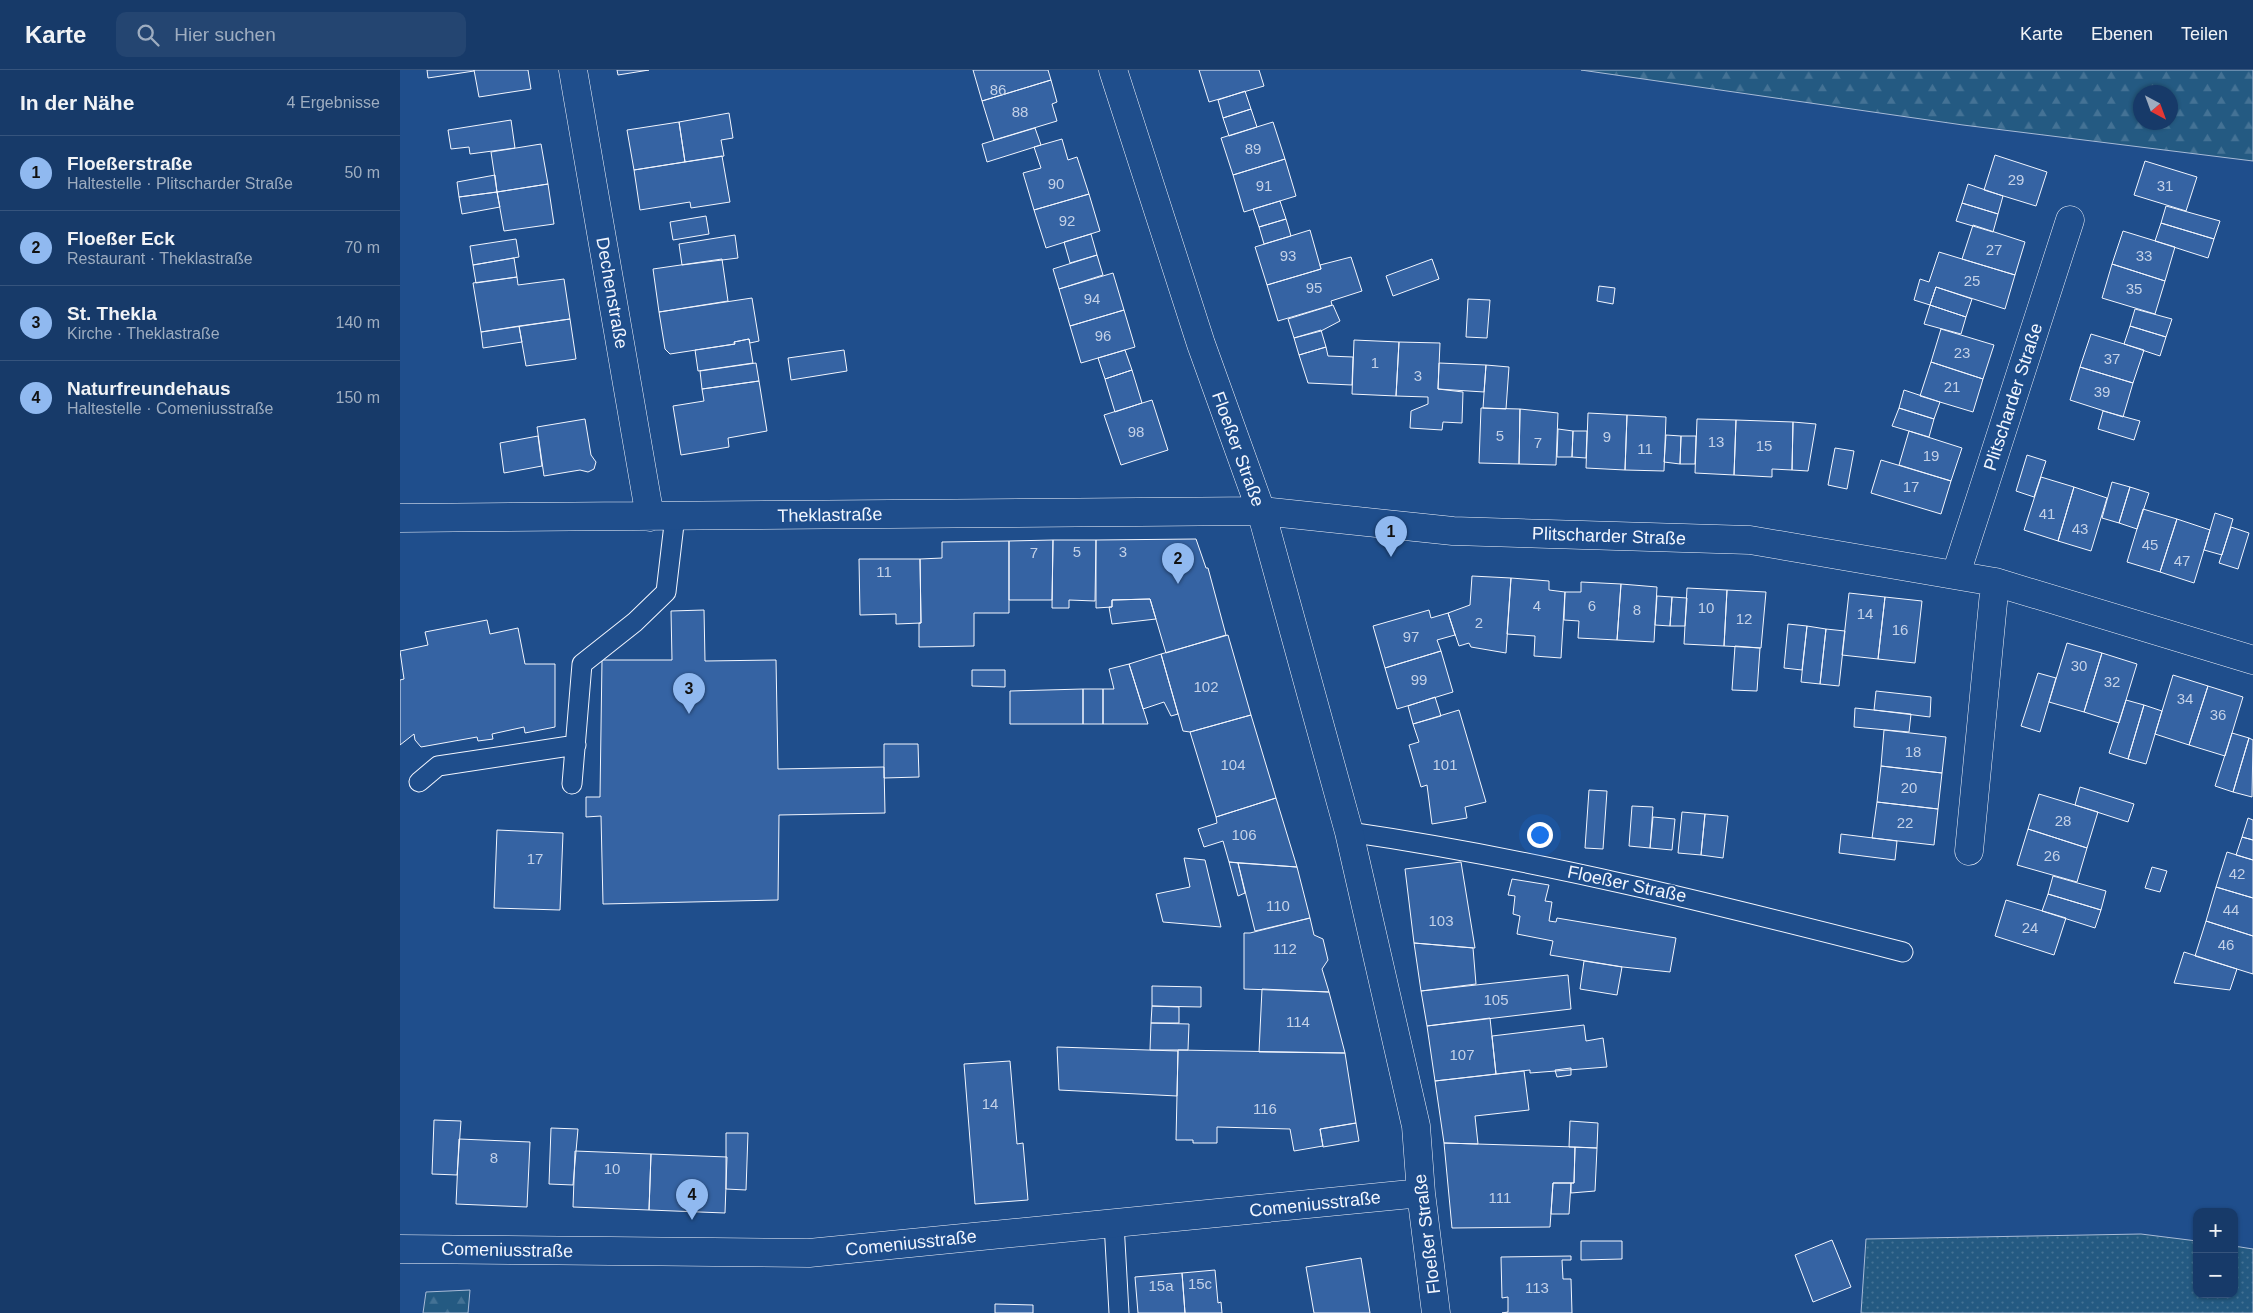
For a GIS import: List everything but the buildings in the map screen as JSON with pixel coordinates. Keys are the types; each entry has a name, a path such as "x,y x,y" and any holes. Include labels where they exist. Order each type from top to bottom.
{"street":[{"name":"Dechenstraße","path":"572,70 663,516"},
{"name":"Floeßer Straße","path":"1113,70 1201,344 1260,511 1349,832 1416,1126 1421,1194 1436,1313"},
{"name":"Plitscharder Straße","path":"1956,574 2070,220"},
{"name":"Theklastraße","path":"400,518 1260,511"},
{"name":"Plitscharder Straße","path":"1260,511 1453,531 1750,540 1995,582 2253,660"},
{"path":"1969,851 1995,582"},
{"name":"Comeniusstraße","path":"400,1249 810,1253 1421,1194"}],"lane":[{"path":"572,784 582,664 635,622 666,592 663,516"},
{"path":"419,782 438,766 576,745"},
{"name":"Floeßer Straße","path":"1349,832 1432,844 1507,858 1711,903 1903,952"},
{"path":"1114,1223 1119,1313"}],"green space":[{"path":"1581,70 2253,70 2253,161 1963,125"},
{"path":"2141,1234 2193,1240 2193,1298 2238,1298 2238,1247 2253,1249 2253,1313 1861,1313 1866,1239"},
{"path":"470,1290 468,1313 423,1313 426,1292"}],"place":[{"name":"Floeßerstraße","path":"1391,557"},
{"name":"Floeßer Eck","path":"1178,584"},
{"name":"St. Thekla","path":"689,714"},
{"name":"Naturfreundehaus","path":"692,1220"}]}
